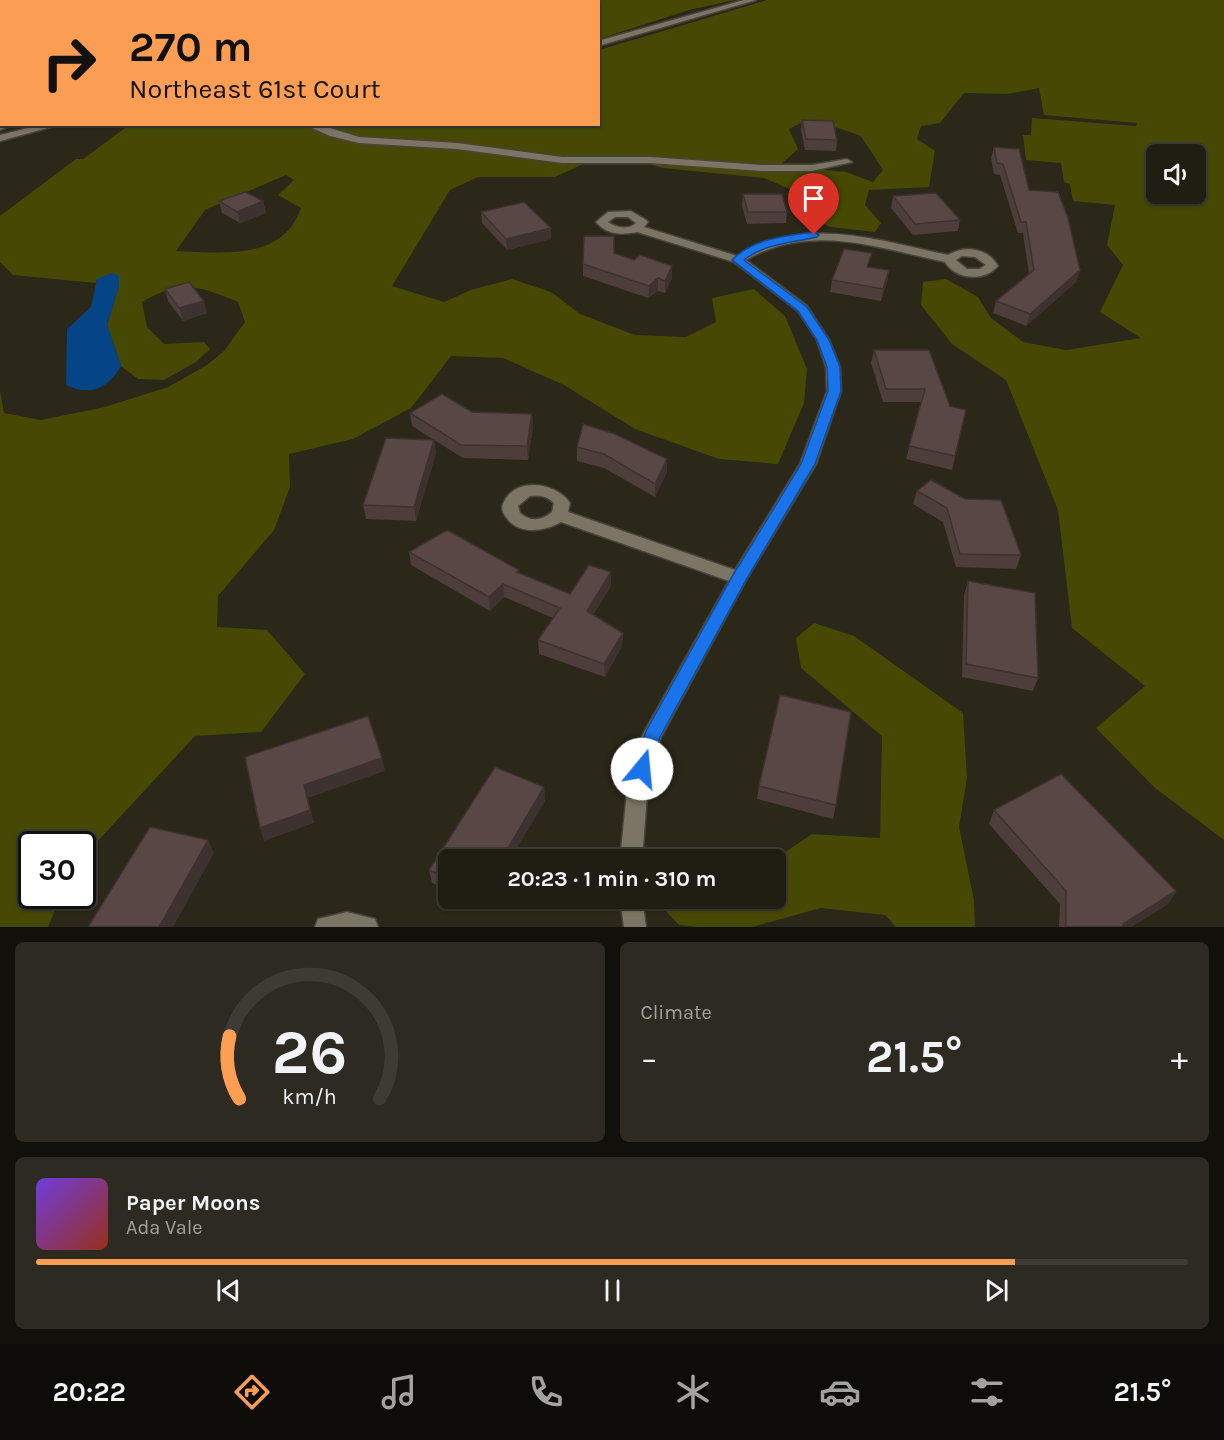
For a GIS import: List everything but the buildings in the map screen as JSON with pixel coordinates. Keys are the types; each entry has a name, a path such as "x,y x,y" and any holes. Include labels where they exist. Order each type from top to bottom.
{"street":[{"path":"600,43 752,0"},
{"path":"0,138 50,126"},
{"path":"312,126 359,140 457,146 562,160 650,160 762,168 812,168 847,162"},
{"path":"632,849 638,782 652,736 739,579 808,464 834,391 833,367 823,340 803,309 738,260 637,228"},
{"path":"738,260 751,250 774,241 814,235 950,259"},
{"path":"559,515 739,579"},
{"path":"633,909 635,927"},
{"path":"326,927 353,922 367,927"}],"shaded area":[{"path":"600,0 735,0 689,10 600,39"},
{"path":"767,0 1224,0 1224,840 1154,787 1096,728 1145,686 1072,628 1058,510 1006,380 952,344 921,305 923,282 946,279 978,297 991,318 1023,342 1066,350 1141,338 1100,312 1123,265 1107,245 1115,205 1073,201 1070,184 1064,182 1061,163 1026,160 1023,135 1031,135 1032,118 1136,126 1137,123 1044,115 1039,88 1008,94 964,93 940,123 921,126 917,139 935,151 929,187 869,190 865,205 881,223 875,232 830,227 809,217 794,191 764,178 662,168 638,160 601,156 555,177 478,177 450,190 392,286 444,302 471,290 512,279 551,292 580,314 635,335 686,337 716,322 712,298 754,289 785,316 807,369 804,403 778,464 719,459 635,429 564,385 503,358 451,356 411,408 353,439 289,454 290,487 274,530 218,596 217,627 267,630 305,674 261,732 195,736 96,843 96,831 18,831 18,909 56,909 48,927 0,927 0,391 4,413 41,420 105,407 168,387 207,365 224,351 245,322 238,302 201,289 190,287 168,290 142,302 147,327 164,344 204,342 210,349 196,362 164,380 138,379 121,366 107,325 119,286 97,279 96,283 13,275 0,262 0,216 76,159 83,159 128,126 600,126 600,50","holes":["803,122 838,128 861,136 883,170 873,182 846,172 779,166 798,149 789,129","286,175 294,180 278,195 301,208 292,225 280,237 266,245 249,250 212,253 176,251 205,210"]},
{"path":"814,623 854,636 963,713 967,778 959,827 974,900 975,927 896,927 885,915 821,908 752,927 697,927 679,925 664,909 786,909 786,852 812,834 880,838 882,736 801,668 796,638"}],"water":[{"path":"112,273 119,276 119,286 107,325 121,366 111,380 98,388 74,389 66,385 67,329 91,307 97,279"}],"route":[{"path":"642,769 652,736 739,579 808,464 827,415 834,391 833,367 823,340 803,309 738,260 751,250 774,241 814,235"}]}
